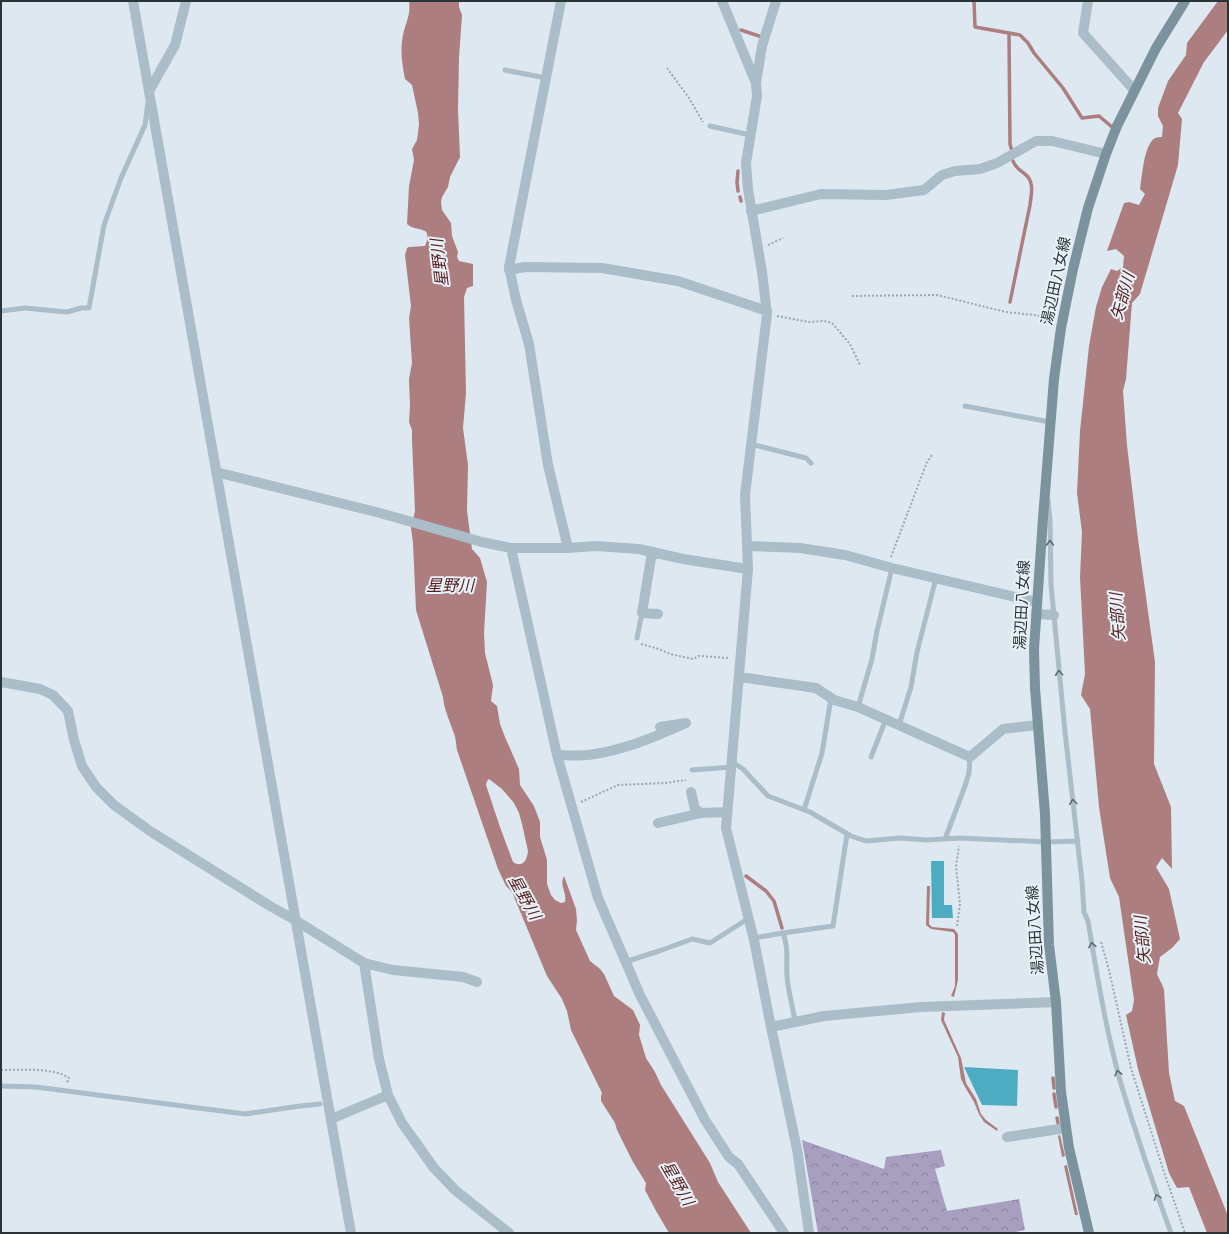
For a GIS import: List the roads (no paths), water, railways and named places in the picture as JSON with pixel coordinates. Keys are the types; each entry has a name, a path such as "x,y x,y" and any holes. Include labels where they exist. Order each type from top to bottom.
{"main road":[{"name":"湯辺田八女線","path":"1089,1233 1069,1148 1061,1092 1056,1002 1049,945 1045,814 1034,688 1036,614 1050,422 1054,379 1063,319 1073,269 1088,208 1117,126 1156,48 1185,1"}],"street":[{"path":"133,1 351,1233"},
{"path":"149,91 175,45 186,1"},
{"path":"562,1 508,267 529,344 548,465 568,548"},
{"path":"722,1 756,83"},
{"path":"776,1 762,46 746,163 751,211 762,272 767,312 745,495 748,568 740,677 732,745 732,765 726,828 754,938 797,1149 809,1233"},
{"path":"1088,1 1084,33 1134,90"},
{"path":"751,211 821,194 886,195 924,190 942,175 955,171 980,169 997,163 1036,141 1052,142 1106,154"},
{"path":"509,270 525,267 610,270 678,281 767,312"},
{"path":"216,472 482,542 511,548 568,548 596,546 639,549 683,559 748,568"},
{"path":"748,546 800,548 845,555 1037,602"},
{"path":"511,548 557,755 598,898 640,995 705,1120 729,1157 738,1164 784,1233"},
{"path":"652,552 642,613 658,614"},
{"path":"1036,614 1054,616"},
{"path":"740,677 816,688 831,698 858,707 970,756 1003,729 1038,724"},
{"path":"1,682 40,688 53,695 68,711 74,740 82,766 96,788 114,805 150,831 364,963 393,970 463,977 477,982"},
{"path":"557,755 588,755 616,750 661,734 686,723 660,727"},
{"path":"691,792 695,809 702,813"},
{"path":"658,823 702,813 727,812"},
{"path":"364,963 379,1059 388,1095 402,1123 434,1168 455,1190 509,1233"},
{"path":"771,1027 824,1016 920,1007 1056,1002"},
{"path":"331,1119 388,1095"},
{"path":"1007,1137 1066,1128"}],"lane":[{"path":"505,70 546,78"},
{"path":"1,311 25,308 67,312 81,308 89,308 104,225 121,178 145,125 149,91"},
{"path":"710,126 750,135"},
{"path":"965,406 1050,422"},
{"path":"751,444 806,458 811,463"},
{"path":"1046,475 1050,520 1051,584 1084,912 1088,920 1106,1017 1121,1083 1152,1184 1171,1233"},
{"path":"858,707 872,659 890,567"},
{"path":"899,725 911,687 917,652 936,578"},
{"path":"638,638 642,613"},
{"path":"804,810 822,753 831,698"},
{"path":"871,757 886,719"},
{"path":"944,839 965,786 970,756"},
{"path":"692,770 732,765 743,769 768,796 810,812 847,834 866,841 901,838 926,840 960,838 1046,842 1078,841"},
{"path":"754,938 833,926 847,834"},
{"path":"625,962 692,939 710,943 749,918"},
{"path":"783,933 788,952 787,977 796,1022"},
{"path":"1,1086 36,1087 245,1114 320,1104"}],"water":[{"name":"星野川","path":"409,1 459,1 459,7 462,15 458,109 460,157 450,177 448,187 442,197 441,202 442,210 451,223 452,236 458,252 457,257 459,261 473,264 473,286 467,288 464,297 466,393 463,428 468,465 467,511 472,549 480,558 487,582 484,633 485,653 493,685 491,701 497,706 500,724 519,769 520,785 534,806 540,822 540,837 547,860 547,884 551,895 555,900 561,903 565,902 562,883 564,876 576,909 576,930 590,961 604,974 614,996 633,1010 640,1025 639,1035 646,1058 661,1085 710,1163 718,1182 751,1233 669,1233 655,1209 645,1190 646,1183 633,1162 615,1123 601,1101 602,1093 571,1030 567,1011 562,999 547,976 512,892 506,886 498,869 457,750 455,736 416,610 411,528 415,511 412,430 409,422 409,379 412,363 409,318 411,306 405,255 407,248 409,247 425,246 427,235 423,230 411,227 407,224 409,186 414,160 412,149 417,140 419,125 412,85 405,79 402,57 402,41 409,14","holes":["489,779 502,789 514,803 522,824 528,851 524,862 521,864 516,864 513,862 486,785 487,781"]},
{"name":"矢部川","path":"1218,1 1228,1 1228,30 1204,62 1178,113 1182,119 1178,165 1140,294 1132,303 1126,379 1123,391 1127,445 1138,539 1155,662 1154,764 1171,807 1172,869 1162,858 1156,867 1169,889 1180,939 1172,948 1160,957 1157,974 1164,989 1169,1073 1175,1101 1184,1106 1228,1216 1228,1233 1207,1233 1189,1187 1177,1188 1169,1173 1138,1069 1126,1015 1132,1011 1134,1000 1119,897 1110,878 1099,807 1090,709 1081,695 1085,674 1080,577 1082,532 1077,493 1080,431 1089,346 1096,307 1102,287 1111,269 1117,271 1123,267 1124,256 1116,249 1107,251 1124,203 1129,202 1139,205 1145,194 1140,189 1144,161 1151,141 1162,137 1163,126 1158,116 1158,108 1168,81 1186,55 1187,43"},
{"path":"927,886 930,886 929,924 932,927 954,929 958,934 958,980 954,997 951,996 955,986 955,935 953,932 931,929 926,925"},
{"path":"942,1012 945,1013 944,1020 961,1058 966,1083 976,1099 981,1114 998,1129 997,1131 984,1122 961,1079 958,1057 941,1020"},
{"path":"1060,1135 1065,1156 1062,1157 1058,1136"},
{"path":"1067,1165 1078,1215 1075,1215 1064,1166"}],"waterway":[{"path":"974,1 975,27 1020,35 1063,88 1082,118 1099,116 1112,127"},
{"path":"741,30 762,37 761,38"},
{"path":"1009,34 1010,144 1012,151"},
{"path":"1010,302 1032,191 1030,180 1017,168 1013,161"},
{"path":"738,171 738,191"},
{"path":"740,197 741,201"},
{"path":"746,876 766,891 774,901 782,928"},
{"path":"1053,1078 1054,1088"},
{"path":"1054,1094 1056,1107"},
{"path":"1057,1118 1058,1123"}]}
